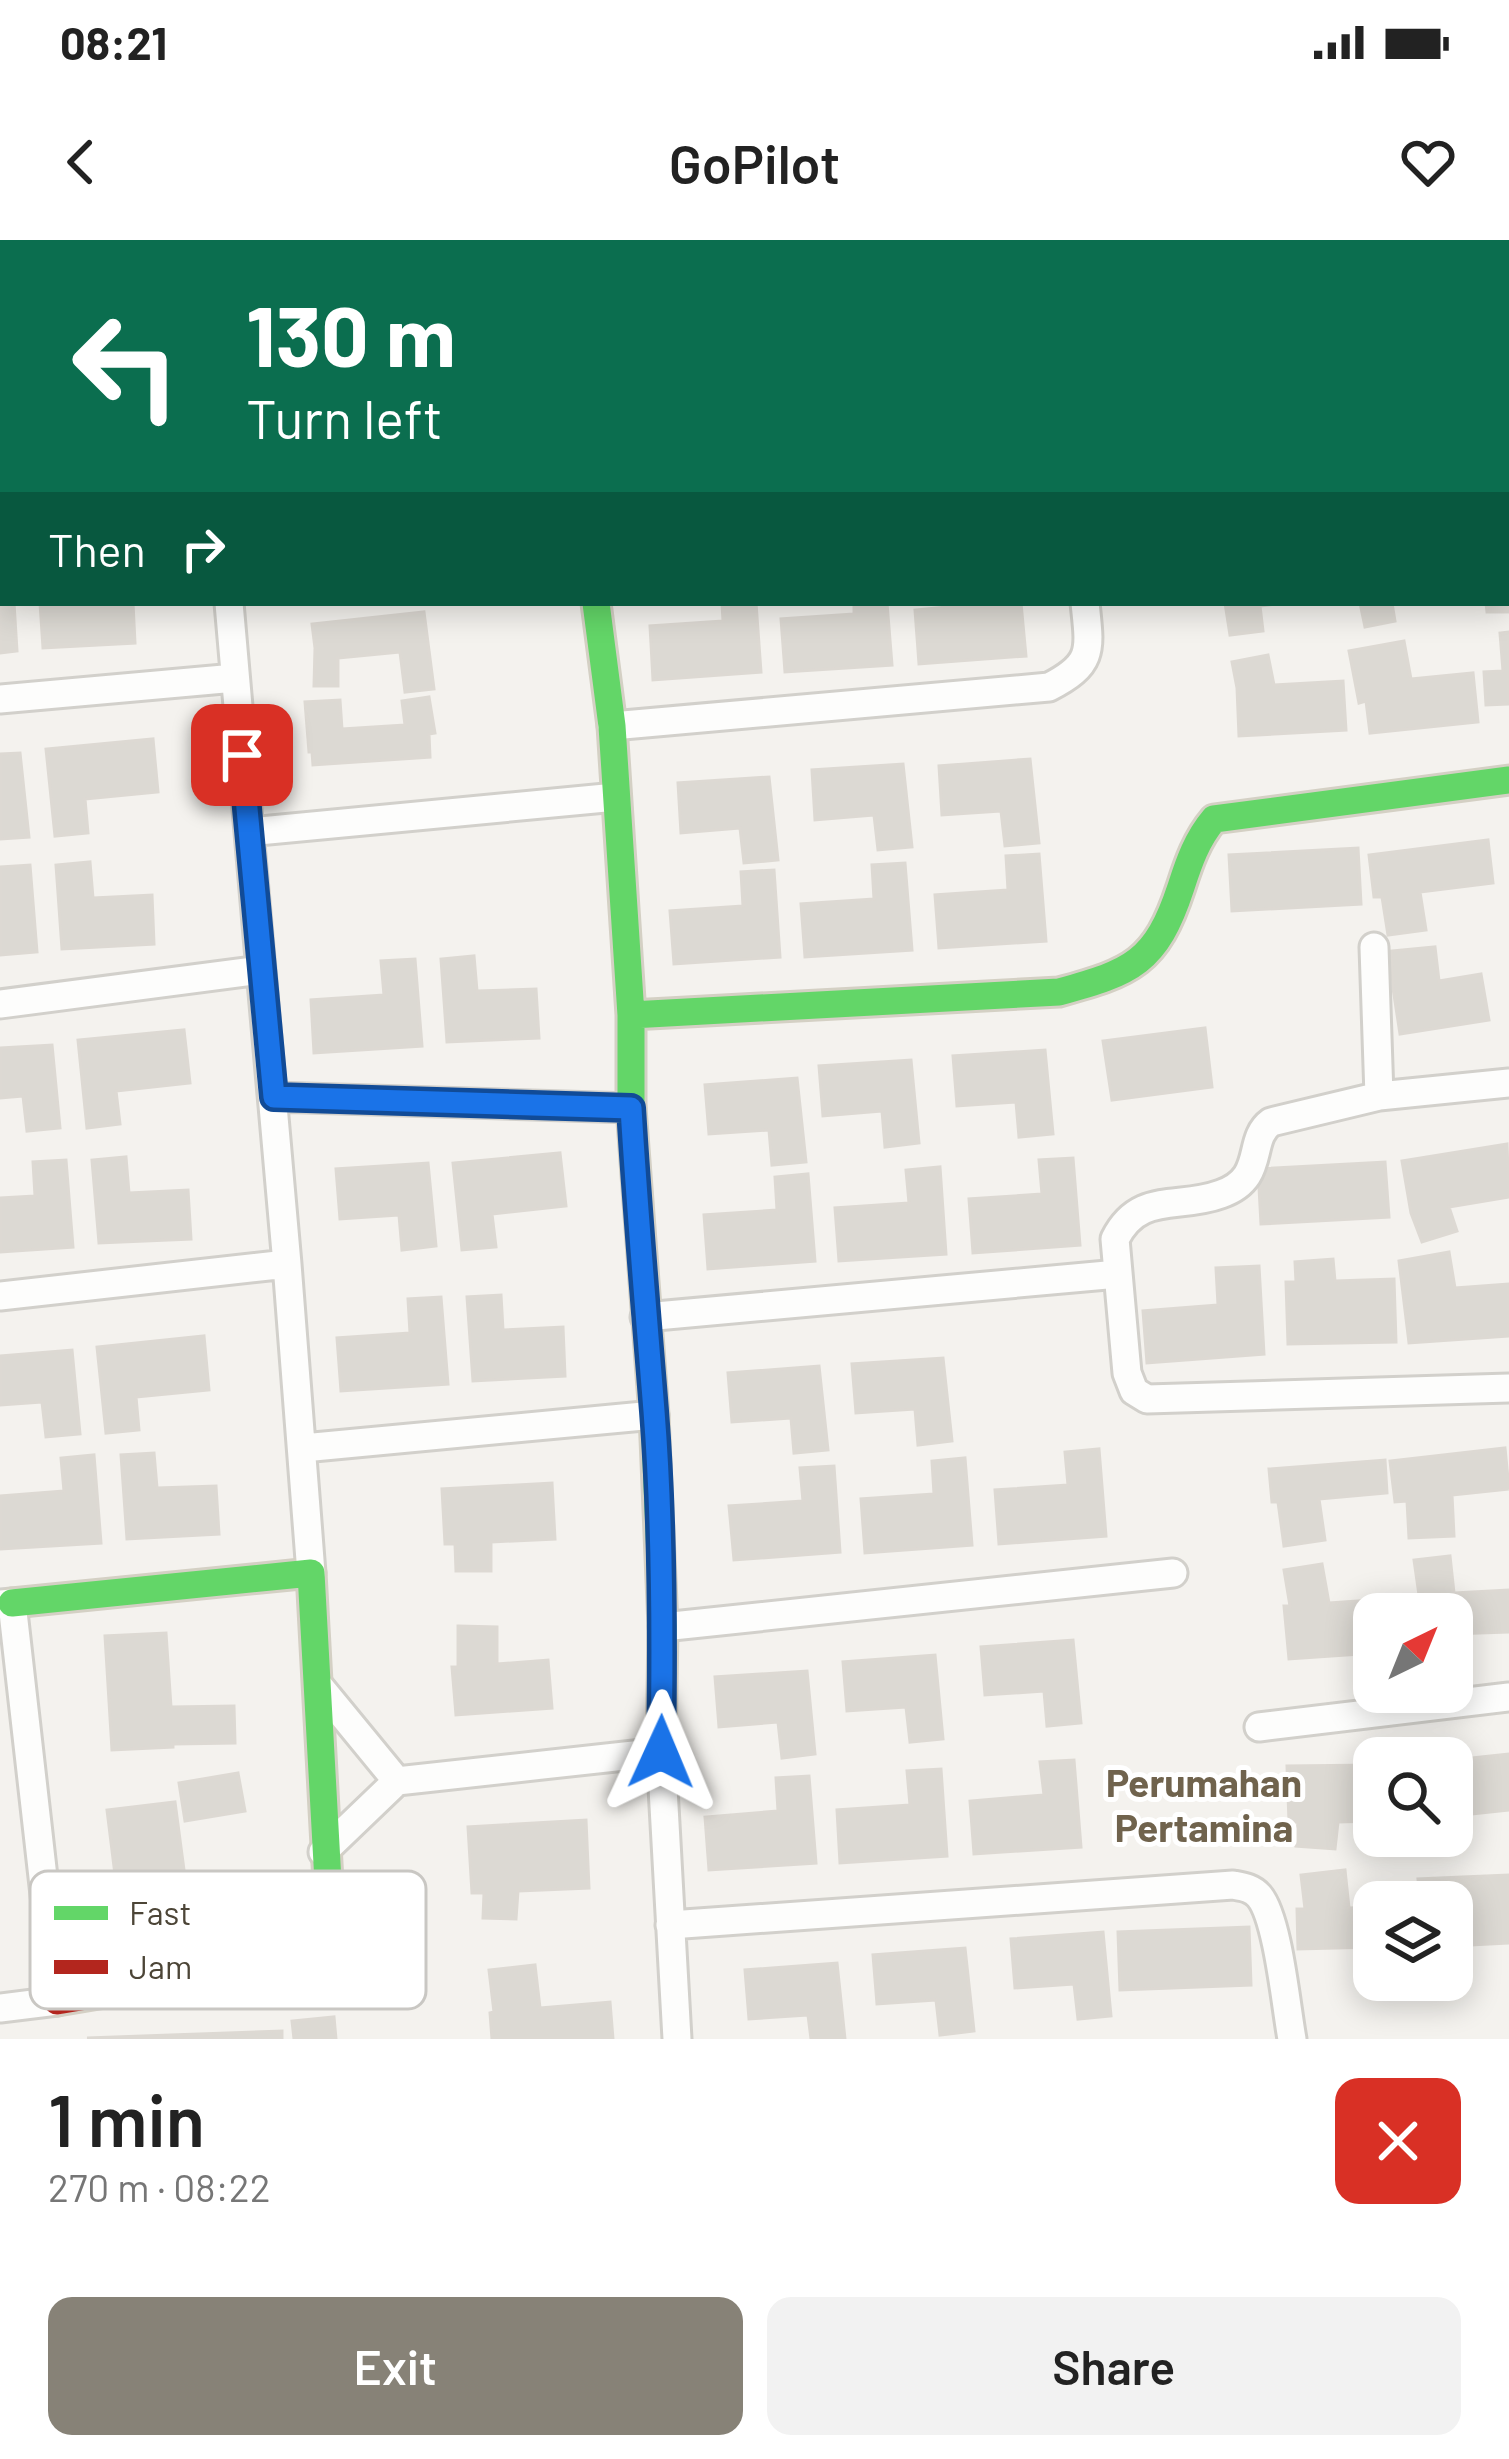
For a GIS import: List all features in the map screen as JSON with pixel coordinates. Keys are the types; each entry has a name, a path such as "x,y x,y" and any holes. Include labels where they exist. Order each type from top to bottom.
{"street":[{"path":"229,606 303,1448 319,1686 325,1871"},
{"path":"596,606 612,726 632,1015 631,1108 655,1415 663,1627 661,1752 677,2039"},
{"path":"612,726 1049,688 1072,676 1090,650 1085,606"},
{"path":"0,699 235,678"},
{"path":"632,1015 1059,992 1120,974 1150,951 1173,914 1192,851 1214,819 1509,780"},
{"path":"249,832 616,796"},
{"path":"1374,947 1379,1096"},
{"path":"0,1004 261,970"},
{"path":"1509,1083 1379,1096 1271,1122 1260,1131 1254,1167 1224,1194 1140,1210 1125,1219 1115,1239 1127,1373 1134,1391 1147,1399 1509,1388"},
{"path":"274,1097 631,1108"},
{"path":"0,1296 287,1264"},
{"path":"645,1317 1118,1274"},
{"path":"303,1448 655,1415"},
{"path":"40,1871 6,1604 310,1573"},
{"path":"663,1627 1173,1573"},
{"path":"319,1686 397,1781"},
{"path":"1259,1727 1509,1697"},
{"path":"323,1852 397,1781 661,1752"},
{"path":"670,1925 1233,1885 1250,1888 1262,1899 1272,1923 1292,2039"},
{"path":"0,2008 30,2004"}],"building":[{"path":"0,606 14,606 17,651 0,653"},
{"path":"40,606 133,606 135,643 43,648"},
{"path":"722,606 756,606 761,672 653,680 650,626 723,621"},
{"path":"854,606 887,606 892,665 785,672 781,619 854,614"},
{"path":"1021,606 1026,656 919,664 915,610"},
{"path":"1225,606 1260,606 1263,631 1230,635"},
{"path":"1361,606 1392,606 1395,621 1365,627"},
{"path":"1486,606 1509,606 1509,612 1487,612"},
{"path":"424,612 434,689 405,692 400,652 338,658 338,686 314,686 312,624"},
{"path":"1509,632 1509,704 1486,705 1484,672 1503,671 1500,633"},
{"path":"1404,641 1411,679 1473,673 1478,722 1370,733 1366,701 1359,703 1349,651"},
{"path":"1268,655 1274,685 1343,681 1346,730 1239,736 1232,662"},
{"path":"429,697 435,733 429,734 430,757 313,765 305,702 340,700 342,729 405,725 402,701"},
{"path":"153,739 158,792 85,799 88,833 55,836 46,749"},
{"path":"20,753 29,837 0,839 0,754"},
{"path":"1030,759 1039,843 1005,846 1001,811 942,815 939,766"},
{"path":"903,764 912,847 878,850 874,815 815,820 812,770"},
{"path":"769,777 778,860 744,863 740,828 681,833 678,783"},
{"path":"1488,840 1493,883 1420,892 1426,930 1388,935 1382,897 1374,897 1369,855"},
{"path":"1358,848 1361,904 1232,911 1229,855"},
{"path":"1039,854 1046,941 939,948 935,895 1008,890 1006,856"},
{"path":"90,862 93,898 152,895 154,944 62,949 56,865"},
{"path":"905,863 912,950 805,957 801,904 874,899 872,865"},
{"path":"30,865 37,952 0,955 0,867"},
{"path":"774,870 780,957 674,964 670,911 743,906 741,872"},
{"path":"1435,947 1439,981 1481,974 1489,1020 1400,1034 1391,951"},
{"path":"474,956 477,991 536,989 539,1038 447,1042 441,959"},
{"path":"415,959 422,1046 314,1053 311,1000 384,995 381,961"},
{"path":"1205,1028 1212,1087 1112,1100 1103,1041"},
{"path":"184,1030 190,1083 116,1091 120,1124 87,1128 78,1040"},
{"path":"52,1045 60,1128 27,1131 23,1096 0,1098 0,1048"},
{"path":"1045,1050 1053,1134 1019,1137 1016,1102 957,1106 953,1056"},
{"path":"911,1060 919,1143 885,1147 882,1111 823,1116 819,1066"},
{"path":"797,1078 806,1162 772,1165 769,1130 709,1134 705,1085"},
{"path":"1507,1144 1509,1197 1449,1207 1457,1231 1422,1242 1411,1213 1402,1161"},
{"path":"560,1153 566,1206 492,1214 496,1247 462,1250 453,1163"},
{"path":"126,1157 129,1193 188,1190 191,1239 99,1243 92,1160"},
{"path":"1073,1158 1080,1245 973,1253 969,1199 1042,1194 1039,1160"},
{"path":"66,1160 73,1247 0,1252 0,1198 35,1196 33,1162"},
{"path":"1385,1162 1389,1217 1261,1224 1258,1169"},
{"path":"428,1163 436,1246 402,1250 399,1215 340,1219 336,1169"},
{"path":"940,1167 946,1254 839,1261 835,1208 909,1203 906,1170"},
{"path":"808,1174 815,1261 708,1269 704,1215 777,1210 775,1177"},
{"path":"1449,1252 1455,1288 1509,1284 1509,1336 1409,1343 1399,1261"},
{"path":"1333,1259 1335,1281 1394,1279 1396,1342 1288,1344 1286,1282 1296,1282 1295,1262"},
{"path":"1259,1266 1264,1354 1147,1363 1143,1311 1218,1305 1216,1268"},
{"path":"501,1295 503,1330 563,1327 565,1376 473,1381 467,1297"},
{"path":"441,1297 448,1384 341,1391 337,1338 410,1333 408,1299"},
{"path":"204,1336 209,1390 136,1397 139,1430 106,1433 97,1347"},
{"path":"72,1350 80,1434 46,1437 42,1402 0,1405 0,1356"},
{"path":"943,1358 952,1441 918,1445 915,1409 856,1413 852,1364"},
{"path":"819,1366 828,1450 794,1453 791,1418 732,1422 728,1373"},
{"path":"1505,1448 1509,1489 1452,1495 1454,1536 1409,1538 1407,1501 1395,1502 1390,1461"},
{"path":"1099,1449 1106,1536 999,1544 995,1490 1068,1485 1065,1452"},
{"path":"154,1453 157,1488 216,1486 219,1534 127,1539 121,1455"},
{"path":"94,1455 101,1543 0,1549 0,1496 64,1491 61,1458"},
{"path":"965,1458 972,1545 865,1553 861,1499 934,1494 932,1461"},
{"path":"1385,1460 1387,1493 1319,1499 1325,1540 1284,1546 1269,1469"},
{"path":"834,1466 840,1552 734,1560 729,1506 803,1501 800,1468"},
{"path":"552,1483 555,1539 491,1542 491,1571 456,1571 455,1544 445,1544 442,1489"},
{"path":"1450,1556 1454,1593 1419,1593 1414,1560"},
{"path":"1322,1564 1329,1603 1353,1601 1353,1654 1289,1659 1284,1606 1290,1606 1284,1570"},
{"path":"1509,1590 1509,1632 1473,1633 1473,1593 1454,1593"},
{"path":"458,1626 497,1627 497,1664 548,1660 552,1708 456,1715 452,1667 458,1667"},
{"path":"166,1633 171,1707 234,1706 235,1743 112,1750 105,1636"},
{"path":"1073,1640 1081,1723 1047,1726 1044,1691 985,1695 981,1647"},
{"path":"935,1655 943,1739 910,1742 906,1707 847,1711 843,1662"},
{"path":"807,1671 815,1754 782,1758 778,1722 719,1727 715,1677"},
{"path":"1509,1754 1509,1810 1473,1814 1473,1758"},
{"path":"1074,1760 1081,1847 974,1854 970,1801 1044,1795 1040,1762"},
{"path":"1353,1765 1353,1822 1338,1822 1335,1849 1296,1846 1298,1822 1289,1822 1287,1766"},
{"path":"941,1769 947,1856 840,1863 837,1810 910,1805 907,1771"},
{"path":"238,1773 245,1811 185,1821 179,1783"},
{"path":"809,1776 816,1863 709,1870 705,1817 778,1811 776,1778"},
{"path":"175,1802 184,1871 115,1871 107,1810"},
{"path":"586,1820 589,1888 518,1891 516,1919 483,1918 484,1893 472,1893 468,1827"},
{"path":"1345,1870 1349,1908 1353,1908 1353,1948 1298,1949 1297,1909 1305,1909 1301,1875"},
{"path":"1509,1875 1509,1943 1473,1945 1473,1881 1418,1879"},
{"path":"1249,1927 1251,1985 1120,1990 1118,1932"},
{"path":"1103,1932 1111,2016 1078,2019 1074,1984 1015,1988 1011,1939"},
{"path":"965,1948 974,2031 940,2035 936,2000 877,2004 873,1955"},
{"path":"837,1963 845,2039 811,2039 808,2015 749,2019 745,1970"},
{"path":"535,1965 540,2008 610,2002 613,2039 492,2039 489,1970"},
{"path":"334,2017 336,2039 294,2039 292,2021"},
{"path":"282,2031 282,2039 87,2038"}],"traffic: fast":[{"path":"596,606 612,726 631,1015 631,1108 654,1415 663,1627 661,1752"},
{"path":"631,1015 1059,992 1123,970 1151,948 1172,913 1198,843 1214,819 1509,780"},
{"path":"12,1603 311,1573 327,1871"}],"district":[{"name":"Perumahan Pertamina","path":"1204,1806"}],"route":[{"path":"242,755 274,1097 631,1108 655,1415 663,1627 661,1752"}]}
